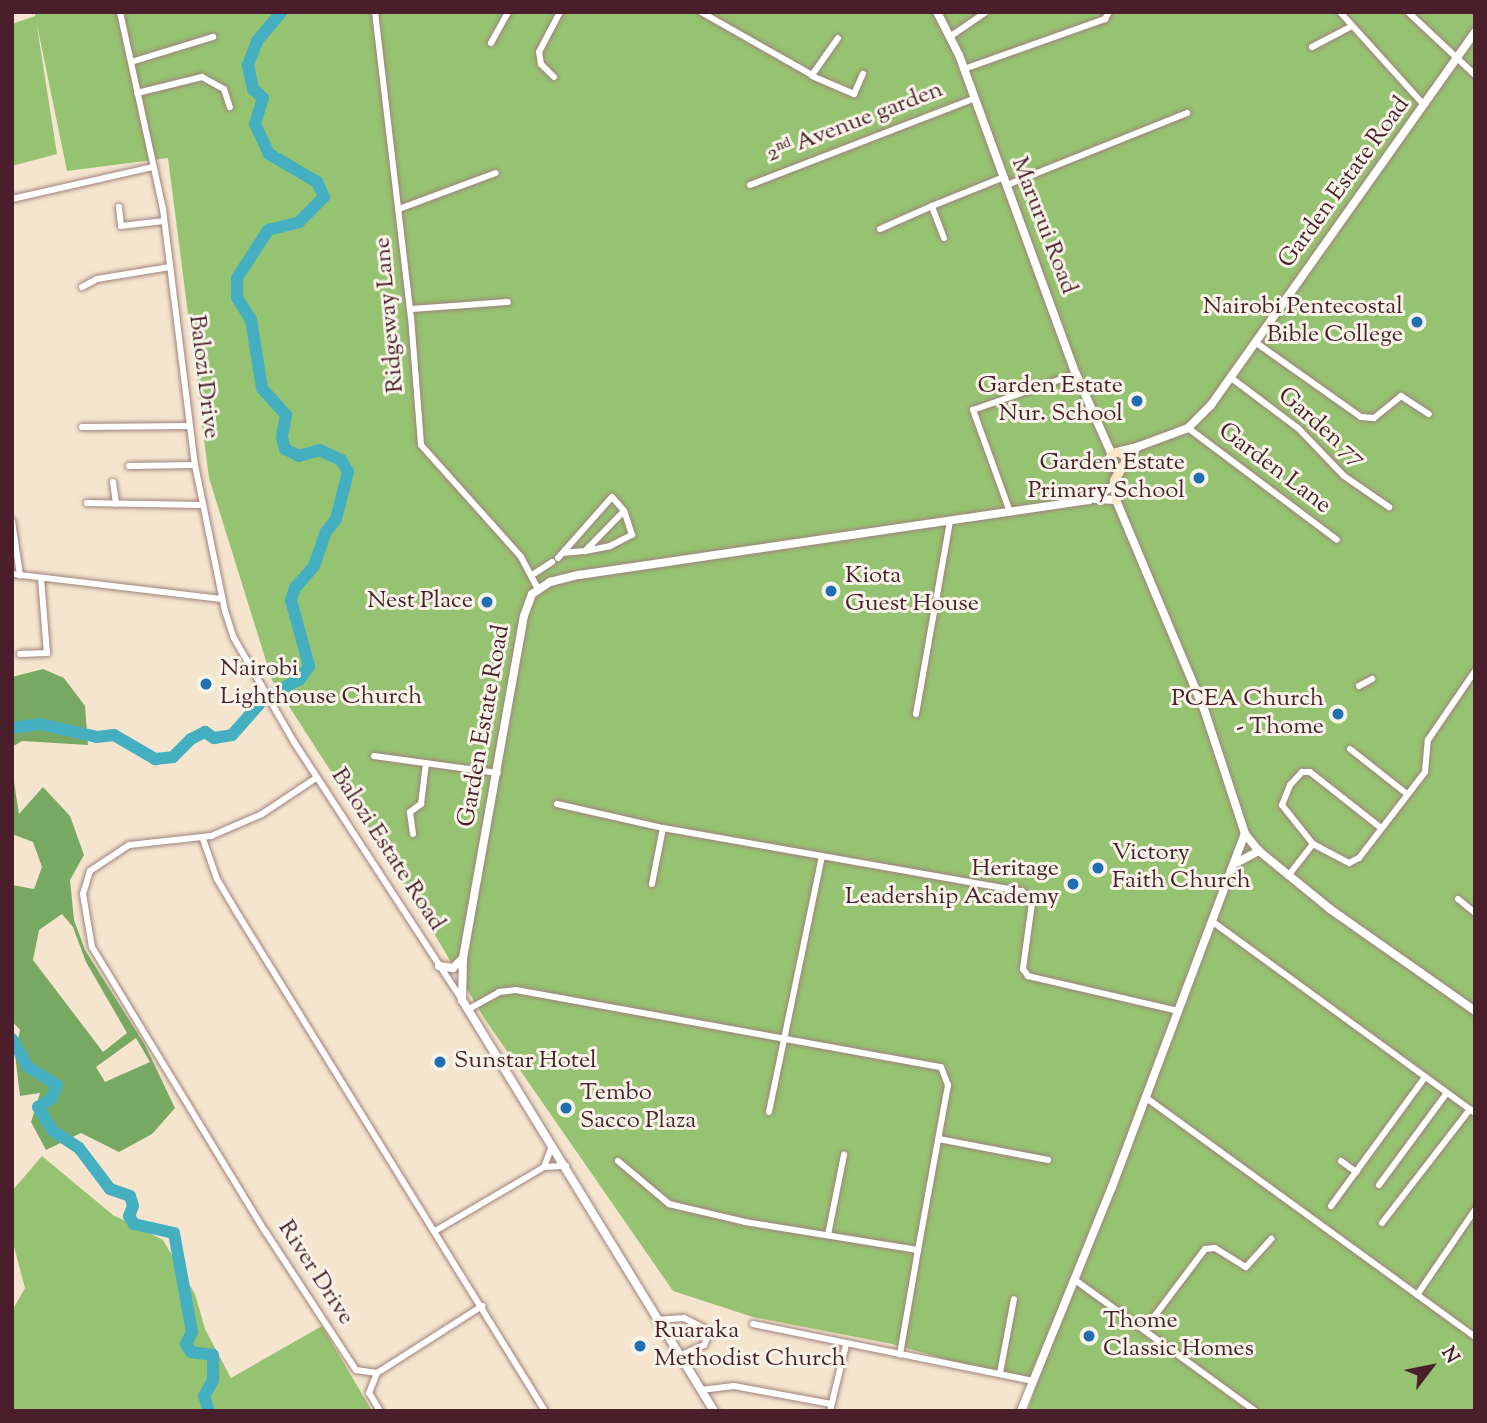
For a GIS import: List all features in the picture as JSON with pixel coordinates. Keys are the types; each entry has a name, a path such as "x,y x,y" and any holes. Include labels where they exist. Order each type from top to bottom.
{"main road":[{"path":"1113,457 1123,465"},
{"path":"1113,457 1125,457 1113,483"},
{"path":"1113,457 1116,500"}],"street":[{"name":"Balozi Drive","path":"120,12 164,221 195,466 221,599 234,638 282,719"},
{"name":"Ridgeway Lane","path":"375,12 411,309 421,445 532,575 537,587"},
{"path":"491,43 508,12"},
{"path":"554,77 541,64 539,52 560,12"},
{"path":"701,12 811,75 854,94 863,74"},
{"name":"Marurui Road","path":"937,12 951,36 1076,374 1113,457"},
{"path":"951,36 986,12"},
{"path":"964,69 1105,19 1110,12"},
{"path":"1340,12 1424,105"},
{"path":"1408,12 1454,60 1475,75"},
{"path":"1312,47 1352,26"},
{"name":"Garden Estate Road","path":"1188,428 1230,377 1475,32"},
{"path":"131,62 213,37"},
{"path":"811,75 818,72 838,38"},
{"path":"137,93 202,77 224,89 230,107"},
{"name":"2ⁿᵈ Avenue garden","path":"750,185 975,98"},
{"path":"880,229 932,206 1187,113"},
{"path":"12,199 153,167"},
{"path":"399,209 496,173"},
{"path":"932,206 944,238"},
{"path":"119,207 121,226 164,221"},
{"path":"82,287 97,279 170,267"},
{"path":"411,309 508,302"},
{"path":"1255,342 1362,417 1377,416 1397,397 1429,414"},
{"path":"1010,512 972,410 1076,374"},
{"name":"Garden 77","path":"1230,377 1298,428 1344,476 1389,507"},
{"path":"82,426 190,426"},
{"path":"1113,457 1188,428"},
{"name":"Garden Lane","path":"1188,428 1338,540"},
{"path":"1123,465 1137,447"},
{"path":"129,466 195,466"},
{"path":"113,482 116,504"},
{"path":"1095,499 1113,483"},
{"path":"532,575 558,558 605,500 612,497 624,511 632,535 610,546 558,558"},
{"path":"537,587 592,573 1095,499 1116,500 1205,712 1245,834 1259,851 1288,876 1475,1011"},
{"path":"87,503 202,505"},
{"path":"585,551 624,511"},
{"path":"12,521 16,574 221,599"},
{"path":"916,714 950,522"},
{"path":"20,654 47,653 41,578"},
{"name":"Garden Estate Road","path":"537,587 524,616 463,958 462,1000 714,1411"},
{"path":"1380,827 1310,772 1302,772 1290,785 1282,805 1313,844 1353,862 1425,772 1428,740 1475,671"},
{"path":"1359,686 1371,679"},
{"name":"Balozi Estate Road","path":"282,719 316,778 462,1000"},
{"path":"1350,748 1407,794"},
{"path":"374,756 498,773"},
{"path":"413,834 411,813 421,804 426,763"},
{"path":"316,778 262,814 202,839 218,879 545,1411"},
{"path":"557,804 663,828 1022,891 1032,903 1023,969 1028,976 1178,1011"},
{"path":"652,884 663,828"},
{"path":"1021,1411 1238,862 1245,834"},
{"name":"River Drive","path":"202,839 129,845 98,864 83,884 93,947 356,1370 377,1373"},
{"path":"1288,876 1313,844"},
{"path":"1238,862 1259,851"},
{"path":"769,1112 821,856"},
{"path":"1458,899 1475,913"},
{"path":"1213,922 1472,1111 1382,1223"},
{"path":"439,966 453,968 463,958"},
{"path":"467,1010 499,992 516,990 941,1067 949,1079 900,1354"},
{"path":"1331,1206 1425,1077"},
{"path":"1379,1185 1446,1094"},
{"path":"1145,1097 1475,1337"},
{"path":"939,1139 1048,1160"},
{"path":"544,1167 552,1145"},
{"path":"828,1235 844,1155"},
{"path":"618,1161 669,1204 918,1250"},
{"path":"1341,1161 1356,1172"},
{"path":"435,1231 544,1167 566,1166"},
{"path":"1417,1295 1475,1210"},
{"path":"1468,1221 1475,1226"},
{"path":"1144,1330 1205,1249 1216,1248 1246,1267 1271,1239"},
{"path":"1075,1280 1255,1411"},
{"path":"1000,1373 1014,1299"},
{"path":"380,1411 369,1393 377,1373 482,1306"},
{"path":"657,1320 684,1318 710,1331 704,1345 679,1356"},
{"path":"753,1324 1033,1381"},
{"path":"701,1390 734,1386 830,1408 846,1345"}],"green space":[{"path":"35,12 1475,12 1475,1411 1028,1411 1036,1385 892,1344 753,1317 673,1291 484,1018 419,908 272,680 209,478 168,158 67,171 36,20 57,154 12,166 12,24 35,16"},
{"path":"43,669 64,678 85,706 88,745 22,741 12,747 12,677"},
{"path":"12,769 19,814 43,787 70,816 84,855 70,880 74,920 85,950 145,1045 175,1108 152,1134 119,1152 81,1133 46,1150 31,1122 40,1093 20,1096 15,1054 20,1030 12,1021 12,885 34,889 42,867 33,842 12,834","holes":["62,914 73,927 86,962 127,1033 103,1052 33,960 39,930","136,1038 150,1062 105,1082 96,1067"]},
{"path":"42,1156 113,1215 163,1240 195,1294 205,1329 231,1378 322,1326 372,1411 12,1411 12,1311 25,1288 12,1239 12,1191"}],"waterway":[{"path":"273,693 300,679 309,666 291,600 295,588 314,566 326,532 336,519 348,472 341,460 320,450 299,456 285,449 282,437 286,415 262,388 251,320 237,298 237,278 268,230 299,222 324,197 317,182 269,154 255,124 263,98 253,89 248,65 257,41 281,12"},
{"path":"12,728 40,724 97,737 114,735 155,759 173,757 191,739 205,732 214,738 232,735 263,700"},
{"path":"12,1039 28,1067 57,1085 51,1099 38,1107 53,1131 79,1148 110,1189 130,1196 133,1206 129,1216 134,1224 174,1233 192,1332 186,1344 191,1352 213,1355 213,1380 204,1396 209,1411"}],"place":[{"name":"Nairobi Pentecostal Bible College","path":"1417,322"},
{"name":"Garden Estate Nur. School","path":"1137,401"},
{"name":"Garden Estate Primary School","path":"1199,478"},
{"name":"Kiota Guest House","path":"831,591"},
{"name":"Nest Place","path":"487,602"},
{"name":"Nairobi Lighthouse Church","path":"206,684"},
{"name":"PCEA Church - Thome","path":"1338,714"},
{"name":"Victory Faith Church","path":"1098,868"},
{"name":"Heritage Leadership Academy","path":"1073,884"},
{"name":"Sunstar Hotel","path":"440,1062"},
{"name":"Tembo Sacco Plaza","path":"566,1108"},
{"name":"Thome Classic Homes","path":"1089,1336"},
{"name":"Ruaraka Methodist Church","path":"640,1346"}]}
